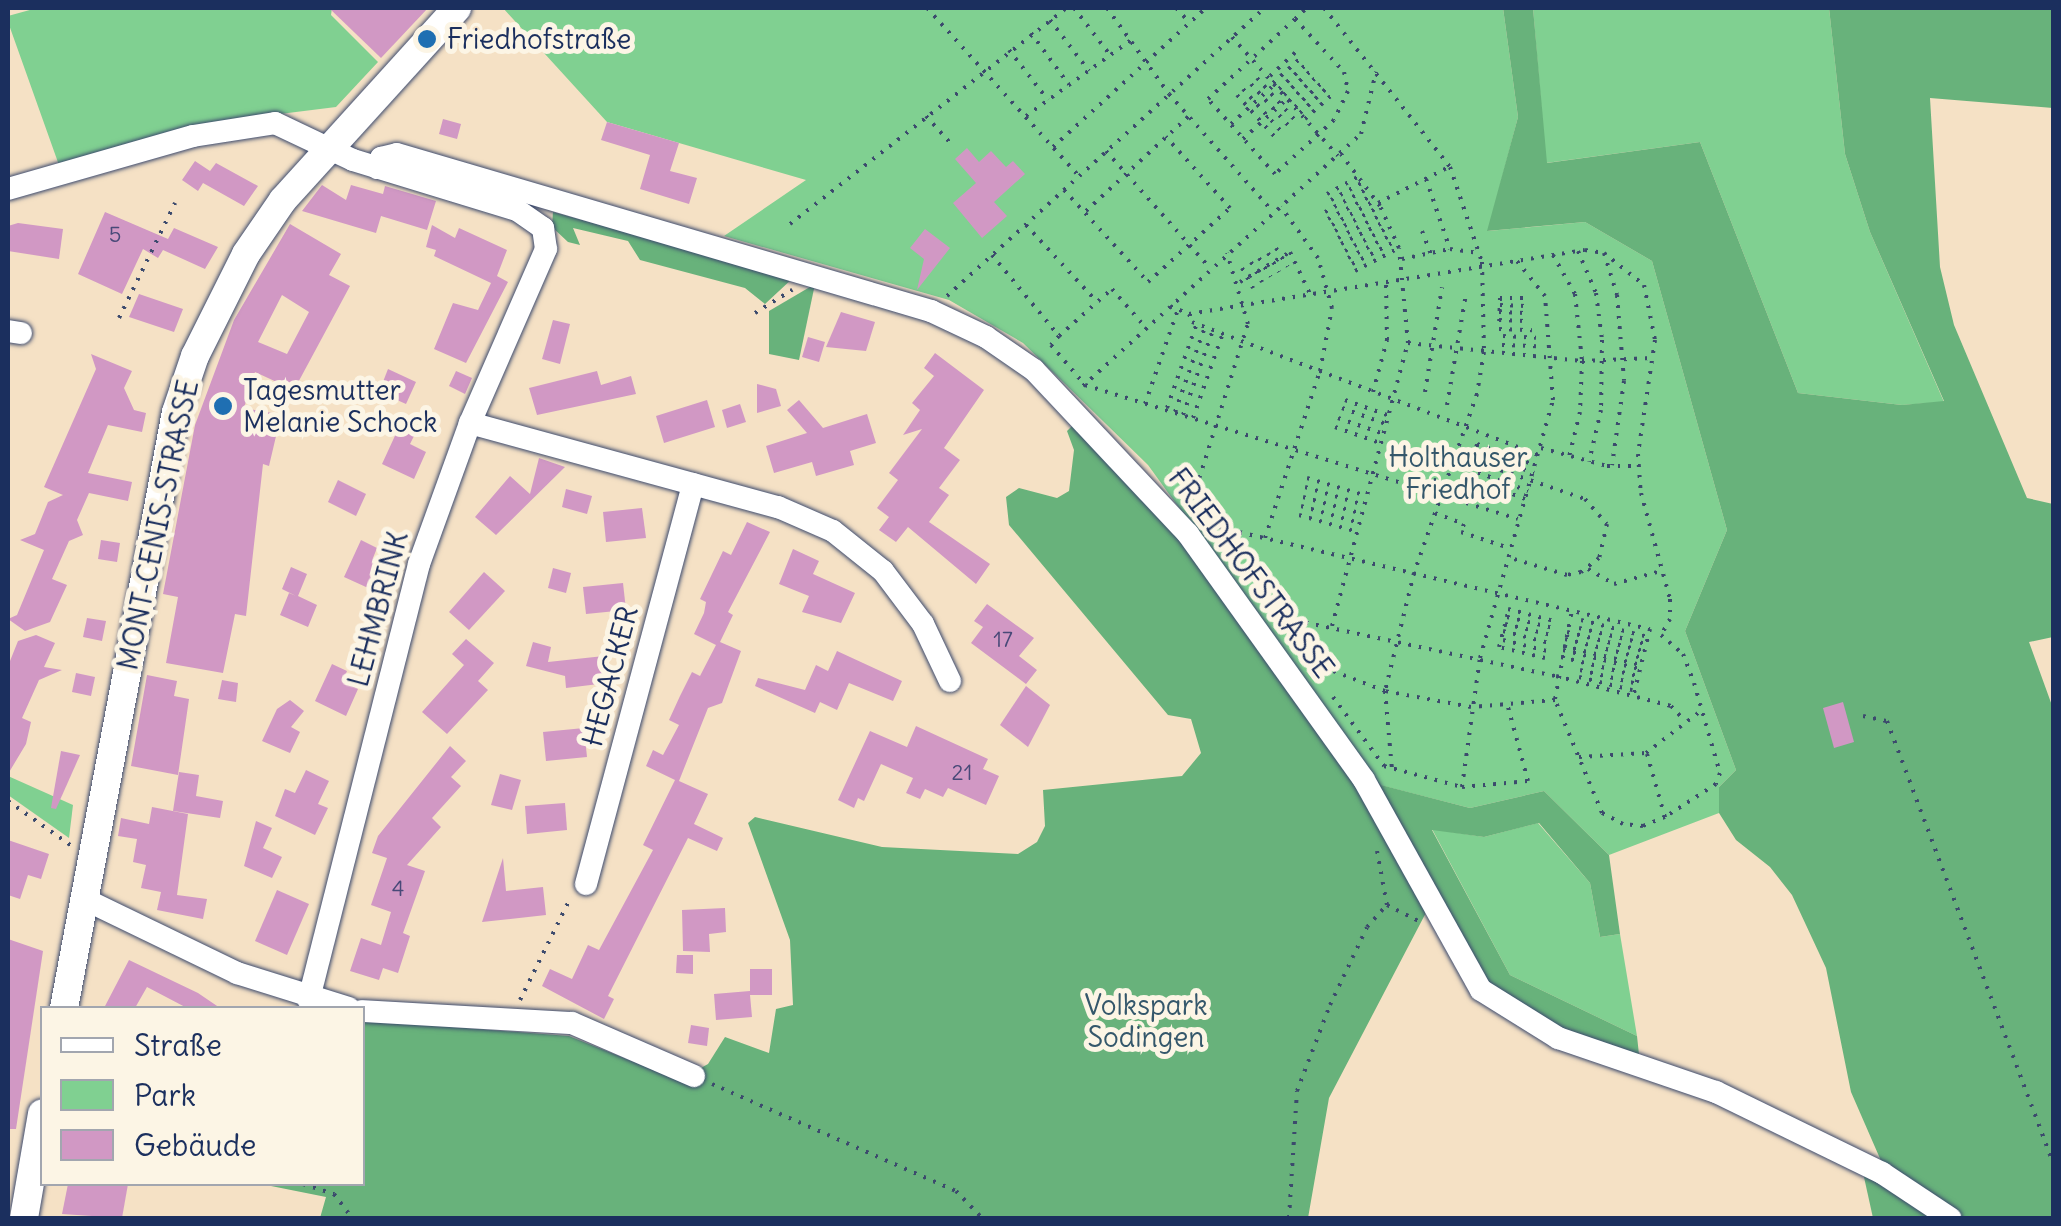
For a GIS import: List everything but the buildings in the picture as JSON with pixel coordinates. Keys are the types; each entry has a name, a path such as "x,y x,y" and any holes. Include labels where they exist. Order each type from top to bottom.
{"main road":[{"name":"MONT-CENIS-STRASSE","path":"64,1006 184,388 246,254 327,147 457,8"},
{"path":"24,1218 40,1126"}],"street":[{"path":"8,189 258,124 286,124 377,168"},
{"name":"FRIEDHOFSTRASSE","path":"377,168 381,158 397,154 931,311 986,337 1065,402 1188,534 1324,720 1481,990 1516,1018 1601,1055 1716,1092 1882,1174 1950,1218"},
{"name":"LEHMBRINK","path":"309,1000 419,564 470,423 546,249 543,228 528,214 377,168"},
{"path":"470,423 778,507 858,547 923,624 950,682"},
{"name":"HEGACKER","path":"586,884 693,484"},
{"path":"86,900 237,973 309,1000 339,1006"},
{"path":"365,1012 572,1023 694,1076"}],"path":[{"path":"926,8 1079,176"},
{"path":"790,224 1066,8"},
{"path":"1074,8 1110,55"},
{"path":"1107,8 1169,94 1273,212"},
{"path":"1176,8 1189,22"},
{"path":"1053,146 1206,8"},
{"path":"931,311 1266,8"},
{"path":"1295,18 1348,81 1343,107 1319,135 1275,174 1208,98 1295,18 1307,8"},
{"path":"1324,8 1375,67 1450,167 1482,262 1484,352 1466,428 1414,574 1385,691 1392,769"},
{"path":"1050,20 1089,71"},
{"path":"1031,34 1069,85"},
{"path":"1232,38 1360,176 1390,227 1407,277 1408,344 1346,557 1332,626"},
{"path":"1026,116 1130,40"},
{"path":"1009,50 1048,100"},
{"path":"1268,78 1296,52"},
{"path":"1276,86 1301,58"},
{"path":"1230,124 1268,90 1307,64"},
{"path":"1065,402 1340,154 1366,123 1375,67"},
{"path":"1243,138 1312,70"},
{"path":"1287,98 1318,76"},
{"path":"1257,78 1294,119"},
{"path":"1294,107 1323,82"},
{"path":"1250,84 1288,125"},
{"path":"1300,113 1328,87"},
{"path":"1243,90 1281,131"},
{"path":"1305,119 1334,93"},
{"path":"1237,95 1274,138"},
{"path":"926,116 950,143"},
{"path":"1084,212 1189,116"},
{"path":"1064,190 1148,282 1230,208 1166,138"},
{"path":"1106,151 1210,268"},
{"path":"1332,225 1450,167"},
{"path":"1360,176 1329,197 1364,182"},
{"path":"1426,179 1450,249"},
{"path":"1325,212 1368,188"},
{"path":"119,318 175,204"},
{"path":"1265,538 1329,339 1328,290 1304,233 1280,206"},
{"path":"1338,238 1383,214"},
{"path":"1342,244 1386,221"},
{"path":"1026,224 1097,302"},
{"path":"1345,251 1390,227"},
{"path":"1422,231 1431,254"},
{"path":"1393,234 1350,261 1396,240"},
{"path":"1276,248 1288,267"},
{"path":"1355,270 1399,248"},
{"path":"1402,259 1450,249 1479,253"},
{"path":"1268,252 1280,272"},
{"path":"1240,282 1290,252 1310,294"},
{"path":"1578,252 1599,307 1602,362 1590,462"},
{"path":"1227,253 1246,304 1244,342 1193,498 1286,631"},
{"path":"1604,253 1618,295 1623,362 1612,466"},
{"path":"1189,314 1482,262 1604,253 1644,285 1652,306 1652,358 1640,413 1639,466 1670,619 1661,635"},
{"path":"992,255 1059,336"},
{"path":"1553,255 1575,294 1582,361 1580,412 1568,456"},
{"path":"1259,258 1270,277"},
{"path":"1462,787 1470,707 1480,658 1540,452 1554,358 1546,296 1517,261"},
{"path":"1251,262 1262,282"},
{"path":"1242,268 1253,288"},
{"path":"1373,392 1386,340 1386,281"},
{"path":"1426,392 1442,287"},
{"path":"1146,328 1112,289 1051,344 1085,385 1518,519"},
{"path":"755,313 793,290"},
{"path":"1447,405 1466,294"},
{"path":"1502,353 1500,298 1523,298"},
{"path":"1500,305 1527,306"},
{"path":"1170,306 1223,334 1466,428 1540,452 1612,466 1639,466"},
{"path":"1145,404 1178,310"},
{"path":"1500,312 1529,313"},
{"path":"1499,320 1529,321"},
{"path":"1166,410 1197,323"},
{"path":"1175,412 1206,326"},
{"path":"1503,329 1532,330"},
{"path":"1183,415 1214,330"},
{"path":"1193,418 1223,334"},
{"path":"1502,336 1536,338"},
{"path":"1408,344 1582,361 1652,358"},
{"path":"1502,344 1536,346"},
{"path":"1345,400 1389,415"},
{"path":"1342,408 1386,424"},
{"path":"1338,418 1382,433"},
{"path":"1335,427 1380,442"},
{"path":"1526,499 1465,476 1477,444 1536,466"},
{"path":"1474,451 1534,473"},
{"path":"1471,460 1598,509 1606,543 1588,569 1568,575 1507,558"},
{"path":"1468,469 1528,491"},
{"path":"1307,478 1364,495"},
{"path":"1305,488 1361,504"},
{"path":"1303,497 1359,514"},
{"path":"1301,506 1356,522"},
{"path":"1435,513 1464,524 1461,532 1510,548"},
{"path":"1299,514 1354,531"},
{"path":"1209,526 1497,590 1650,629 1661,635 1682,654 1720,773 1716,784 1665,817 1643,826 1602,813 1556,700 1556,676 1572,610"},
{"path":"1588,569 1614,584 1662,571"},
{"path":"1492,609 1552,628"},
{"path":"1507,615 1554,621"},
{"path":"1507,615 1499,647 1545,658"},
{"path":"1275,616 1398,639 1556,676 1672,706 1683,719"},
{"path":"1581,620 1648,637"},
{"path":"1505,624 1551,635"},
{"path":"1579,628 1646,644"},
{"path":"1633,697 1650,629"},
{"path":"1503,631 1549,643"},
{"path":"1567,632 1643,654"},
{"path":"1565,639 1643,654"},
{"path":"1501,640 1546,651"},
{"path":"1297,647 1319,677"},
{"path":"1563,648 1640,667"},
{"path":"1561,657 1638,676"},
{"path":"1308,662 1385,691 1470,707 1508,707 1556,700"},
{"path":"1580,673 1635,687"},
{"path":"1330,692 1392,769 1462,787 1528,781 1508,707"},
{"path":"1579,757 1646,753 1683,719 1702,710"},
{"path":"1863,716 1887,720 2054,1165"},
{"path":"1646,753 1665,817"},
{"path":"8,801 68,846 92,853"},
{"path":"1394,835 1377,849 1387,905 1418,923 1440,916"},
{"path":"509,1022 566,901"},
{"path":"1289,1218 1296,1091 1368,927 1387,905"},
{"path":"694,1076 956,1191 982,1218"},
{"path":"309,1186 334,1194 352,1218"}],"green space":[{"path":"37,8 332,8 331,15 378,62 336,107 208,123 60,168 8,22 8,16"},
{"name":"Holthauser Friedhof","path":"503,8 1503,8 1518,117 1488,231 1585,222 1652,261 1727,530 1685,631 1736,770 1719,787 1719,813 1609,855 1544,791 1470,808 1380,785 1148,465 1023,343 949,300 724,236 806,180 607,122"},
{"path":"1503,8 1533,8 1547,163 1700,142 1798,393 1902,405 1944,401 1870,232 1845,154 1829,8 2053,8 2053,108 1930,98 1940,267 1954,325 2027,498 2053,504 2053,637 2029,642 2054,711 2053,1218 1956,1218 1885,1170 1851,1092 1826,968 1792,895 1770,867 1736,840 1719,813 1719,787 1736,770 1685,631 1727,530 1652,261 1585,222 1487,231 1518,117"},
{"path":"1533,8 1829,8 1845,154 1870,232 1944,402 1902,405 1798,393 1700,142 1546,163"},
{"path":"553,212 793,278 765,304 745,288 640,260 628,241 573,228 580,245 568,242 552,227"},
{"path":"815,284 799,360 769,354 769,311"},
{"name":"Volkspark Sodingen","path":"1077,421 1127,469 1321,723 1430,905 1329,1098 1308,1218 320,1218 326,1197 271,1186 365,1186 365,1020 569,1036 679,1080 708,1064 725,1037 769,1053 776,1009 793,1005 790,940 748,823 755,817 882,847 1018,854 1037,842 1045,826 1043,790 1182,776 1201,753 1191,719 1168,715 1009,525 1006,497 1019,488 1057,498 1069,491 1074,450 1067,431"},
{"path":"8,776 73,805 69,838 8,795"},
{"path":"1375,777 1381,785 1470,808 1544,791 1609,855 1620,934 1600,937 1590,883 1539,823 1484,837 1432,830 1510,975 1637,1036 1640,1064 1544,1026 1485,983"},
{"path":"1538,823 1590,883 1600,937 1620,934 1637,1036 1510,975 1432,829 1484,837"},
{"path":"1862,1168 1944,1218 1873,1218"}],"place":[{"name":"Friedhofstraße","path":"427,39"},
{"name":"Tagesmutter Melanie Schock","path":"223,406"}]}
